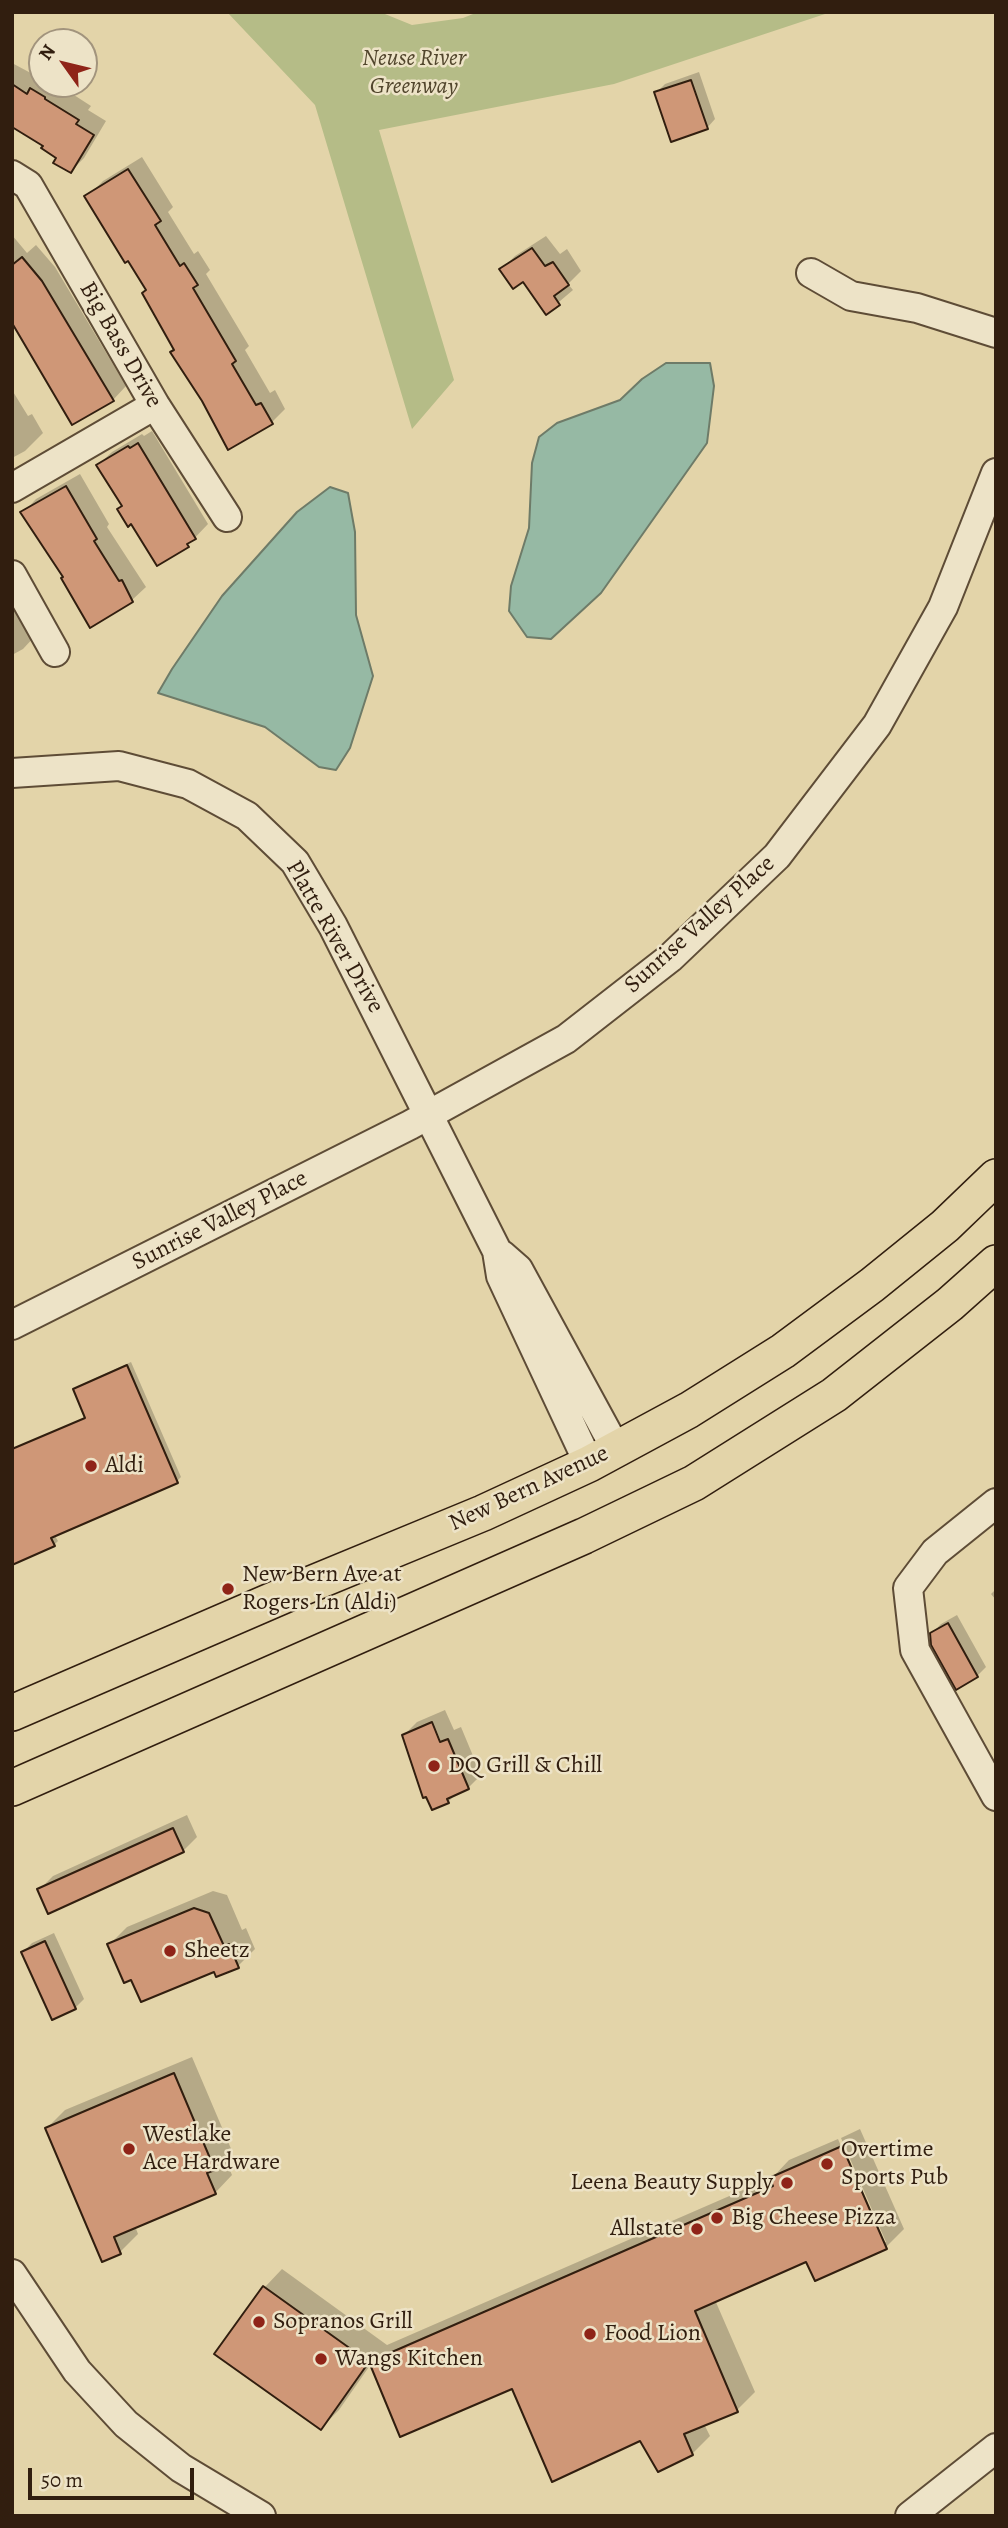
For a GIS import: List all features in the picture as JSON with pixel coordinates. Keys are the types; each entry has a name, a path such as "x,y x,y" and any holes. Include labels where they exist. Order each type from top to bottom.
{"main road":[{"name":"New Bern Avenue","path":"12,1713 483,1513 603,1456 689,1410 783,1351 872,1285 944,1226 996,1177"},
{"path":"12,1788 584,1536 694,1482 834,1395 950,1304 996,1263"}],"street":[{"name":"Big Bass Drive","path":"12,175 28,185 155,405 227,517"},
{"path":"811,273 851,296 917,308 996,333"},
{"path":"12,488 155,405"},
{"name":"Sunrise Valley Place","path":"12,1325 430,1114 566,1039 670,958 777,856 877,725 943,607 996,473"},
{"path":"12,575 55,652"},
{"name":"Platte River Drive","path":"12,772 119,766 188,784 247,816 295,862 333,926 497,1251 518,1269 603,1456"},
{"path":"996,1503 935,1552 908,1588 915,1650 996,1796"},
{"path":"12,2274 77,2371 125,2424 181,2468 261,2516"},
{"path":"909,2516 996,2448"}],"green space":[{"name":"Neuse River Greenway","path":"227,12 380,12 412,25 463,18 478,12 831,12 614,84 379,130 454,380 412,429 315,105"}],"shaded area":[{"path":"666,363 710,363 714,386 707,443 601,593 551,639 527,637 509,611 511,586 529,528 532,463 539,437 557,423 620,400 642,379"},
{"path":"330,487 348,493 355,532 356,615 373,676 350,748 336,770 319,767 265,727 158,693 222,596 297,512"}],"building":[{"path":"691,80 708,129 671,142 654,92"},
{"path":"12,84 27,94 28,92 28,98 45,98 79,120 76,124 94,135 71,173 53,163 56,158 41,148 43,146 12,127"},
{"path":"128,169 161,221 155,225 180,266 184,263 198,285 193,288 236,361 232,364 256,405 261,403 273,424 228,450 202,401 170,352 174,350 142,293 146,290 128,261 125,263 84,196"},
{"path":"532,248 545,266 553,262 569,285 554,296 560,305 546,315 523,282 513,289 499,269"},
{"path":"22,257 42,281 114,401 72,425 12,323 12,265"},
{"path":"138,443 196,539 187,544 189,547 157,566 131,524 128,527 117,509 122,506 96,465"},
{"path":"66,486 97,539 94,541 119,581 122,580 133,602 90,628 61,578 63,577 20,512"},
{"name":"Aldi","path":"127,1365 178,1483 51,1538 55,1546 12,1565 12,1449 85,1418 73,1389"},
{"path":"948,1623 978,1677 956,1690 931,1645 930,1633"},
{"path":"432,1722 440,1742 448,1739 469,1789 447,1799 449,1803 432,1810 426,1797 423,1798 402,1735"},
{"path":"173,1828 184,1852 48,1914 37,1889"},
{"path":"194,1908 209,1913 224,1946 229,1944 239,1968 216,1977 214,1972 141,2002 131,1980 124,1983 107,1944"},
{"path":"45,1941 76,2009 52,2020 21,1952"},
{"path":"174,2073 215,2170 207,2173 216,2194 114,2237 121,2254 102,2262 45,2128"},
{"path":"842,2146 887,2249 815,2281 806,2262 695,2311 738,2412 684,2434 693,2455 658,2472 640,2441 552,2482 512,2389 400,2437 369,2362 773,2186 769,2178"},
{"path":"263,2286 369,2362 321,2430 214,2354"}],"place":[{"name":"Aldi","path":"91,1466"},
{"name":"New Bern Ave at Rogers Ln (Aldi)","path":"228,1589"},
{"name":"DQ Grill & Chill","path":"434,1766"},
{"name":"Sheetz","path":"170,1951"},
{"name":"Westlake Ace Hardware","path":"129,2149"},
{"name":"Overtime Sports Pub","path":"827,2164"},
{"name":"Leena Beauty Supply","path":"787,2183"},
{"name":"Big Cheese Pizza","path":"717,2218"},
{"name":"Allstate","path":"697,2229"},
{"name":"Sopranos Grill","path":"259,2322"},
{"name":"Food Lion","path":"590,2334"},
{"name":"Wangs Kitchen","path":"321,2359"}]}
